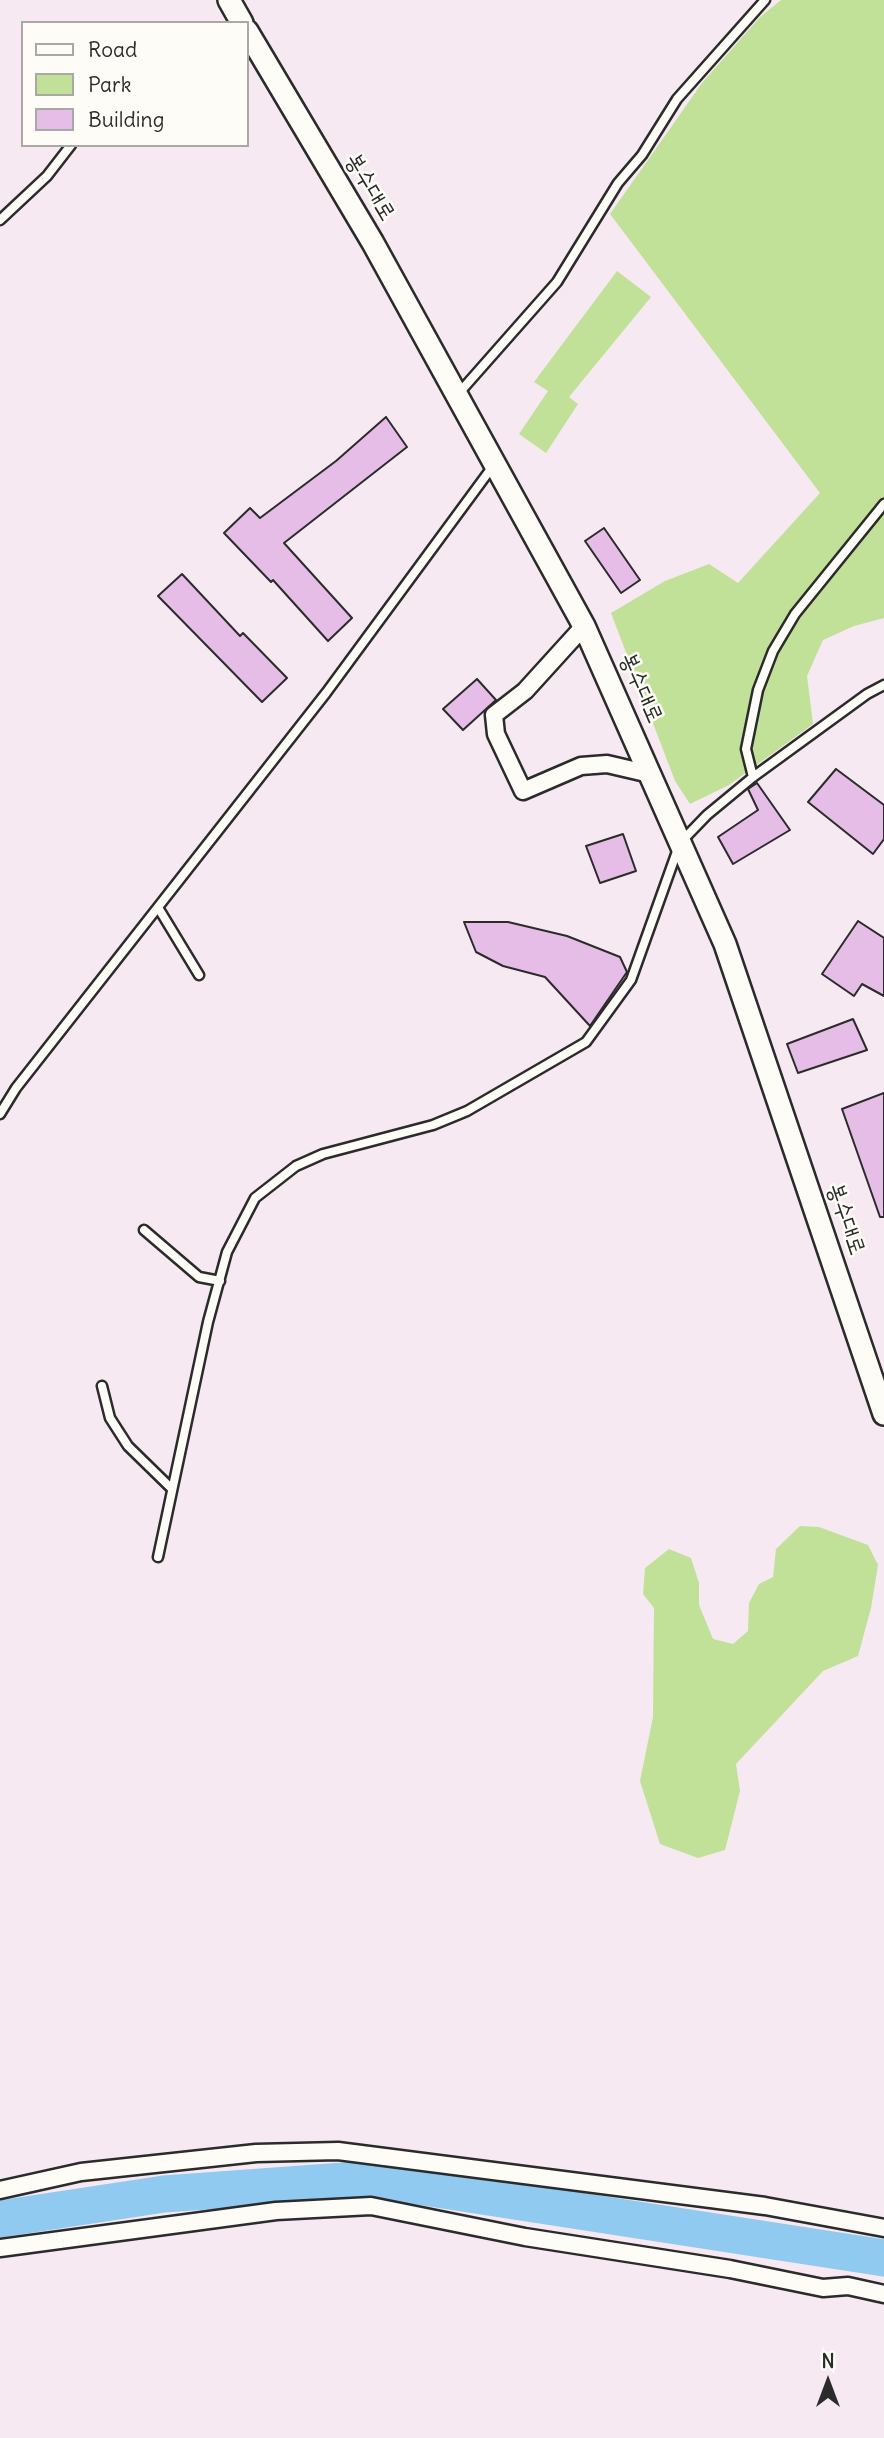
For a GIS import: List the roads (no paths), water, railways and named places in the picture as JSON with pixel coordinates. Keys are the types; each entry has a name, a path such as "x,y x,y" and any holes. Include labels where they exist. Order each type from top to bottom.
{"main road":[{"name":"봉수대로","path":"229,0 240,21"},
{"name":"봉수대로","path":"248,36 373,243 584,625 725,944 884,1414"}],"street":[{"path":"584,625 525,691 494,715 496,734 523,792 581,766 607,764 650,774"},
{"path":"0,2190 81,2172 257,2153 338,2151 765,2206 884,2228"},
{"path":"0,2248 276,2211 371,2206 525,2237 730,2269 823,2288 848,2286 884,2294"}],"lane":[{"path":"457,395 557,282 618,183 642,155 677,99 765,0"},
{"path":"0,220 47,176 69,147"},
{"path":"0,1114 16,1088 159,909 326,692 495,464"},
{"path":"753,777 746,749 758,690 774,651 795,614 884,504"},
{"path":"158,1557 219,1281 227,1252 256,1198 296,1166 323,1154 433,1125 467,1111 586,1042 631,980 680,843 707,815 753,777 867,694 884,685"},
{"path":"159,909 200,975"},
{"path":"144,1230 199,1277 211,1282 219,1281"},
{"path":"102,1386 110,1418 128,1446 172,1488"}],"waterway":[{"path":"0,2219 164,2194 372,2179 884,2258"}]}
